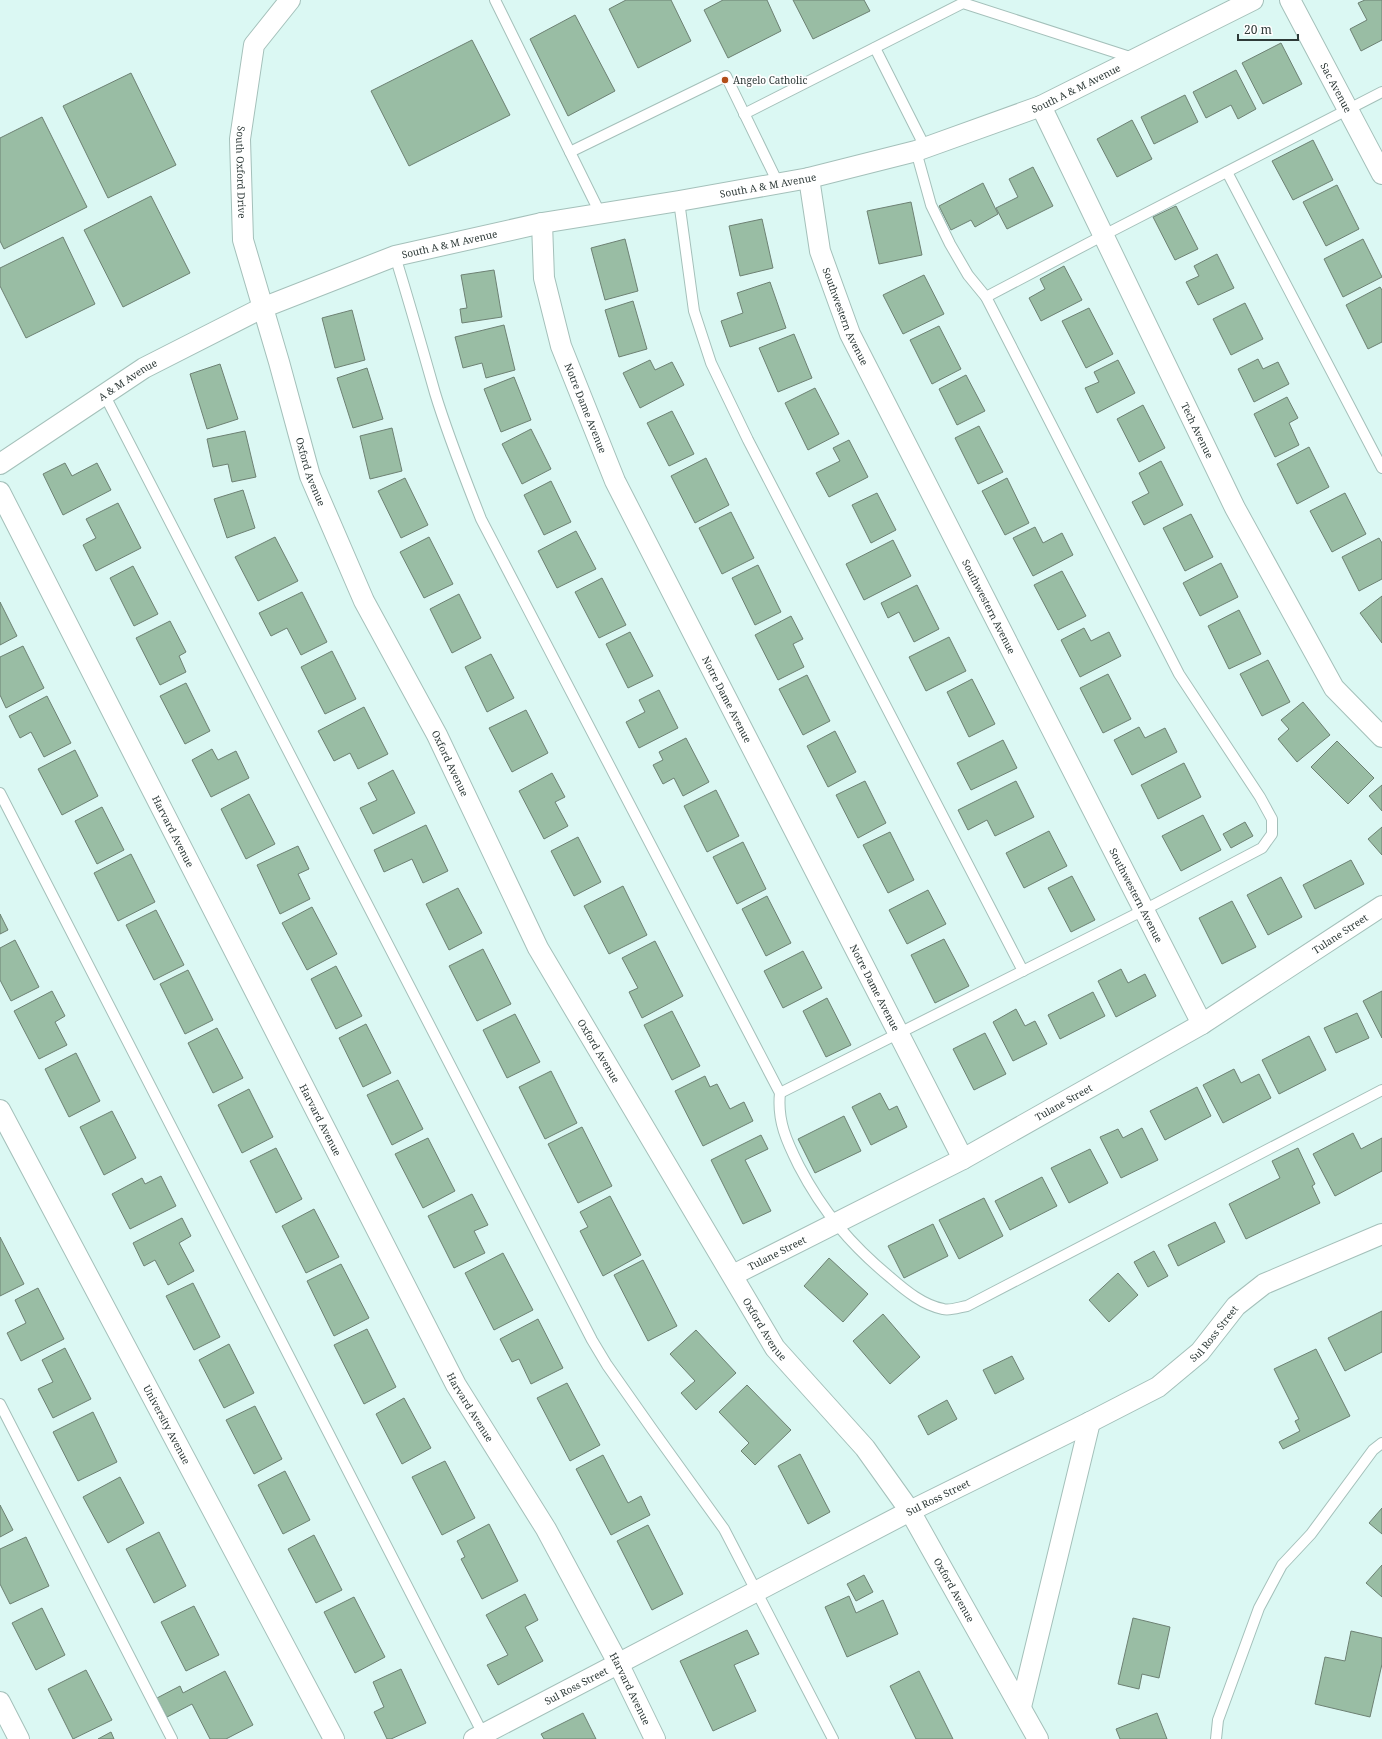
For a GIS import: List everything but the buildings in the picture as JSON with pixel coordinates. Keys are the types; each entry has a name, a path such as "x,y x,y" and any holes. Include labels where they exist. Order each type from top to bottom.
{"street":[{"name":"South Oxford Drive","path":"262,308 243,240 240,139 254,45 290,0"},
{"name":"Sac Avenue","path":"1290,0 1382,174"},
{"name":"South A & M Avenue","path":"262,308 395,256 542,223 809,178 921,149 1041,106 1135,59 1243,2"},
{"name":"Tech Avenue","path":"1041,106 1235,508 1334,688 1382,738"},
{"name":"Southwestern Avenue","path":"809,178 820,251 850,334 1202,1024"},
{"name":"Notre Dame Avenue","path":"542,223 544,278 561,346 615,481 963,1159"},
{"name":"A & M Avenue","path":"0,464 144,368 262,308"},
{"name":"Oxford Avenue","path":"262,308 310,476 364,601 437,735 538,948 775,1348 865,1448 910,1511 1038,1739"},
{"name":"Harvard Avenue","path":"0,492 456,1385 546,1529 618,1663 656,1739"},
{"name":"Tulane Street","path":"733,1276 963,1159 1202,1024 1382,906"},
{"name":"University Avenue","path":"0,1110 334,1739"},
{"name":"Sul Ross Street","path":"481,1737 618,1663 910,1511 1158,1387 1200,1352 1236,1306 1264,1284 1382,1234"},
{"path":"1021,1707 1090,1422"},
{"path":"0,1702 19,1739"}],"lane":[{"path":"495,0 600,213"},
{"path":"744,114 963,3 1135,59"},
{"path":"780,1093 1144,910 1262,848 1272,834 1272,819 1260,797 1179,674 986,297 968,275 950,244 931,205 921,149 875,48"},
{"path":"570,152 726,76 778,184"},
{"path":"986,297 1382,92"},
{"path":"1227,172 1382,468"},
{"path":"679,201 694,312 711,363 748,440 1023,971"},
{"path":"395,256 416,322 435,394 457,459 481,519 780,1093 779,1108 786,1140 813,1191 835,1224 871,1262 916,1298 943,1310 967,1306 1382,1090"},
{"path":"104,394 592,1340 639,1410 724,1529 833,1739"},
{"path":"0,793 481,1737"},
{"path":"0,1404 172,1739"},
{"path":"1216,1739 1218,1720 1259,1608 1282,1565 1312,1534 1373,1450 1382,1443"}],"place":[{"name":"Angelo Catholic","path":"725,80"}]}
